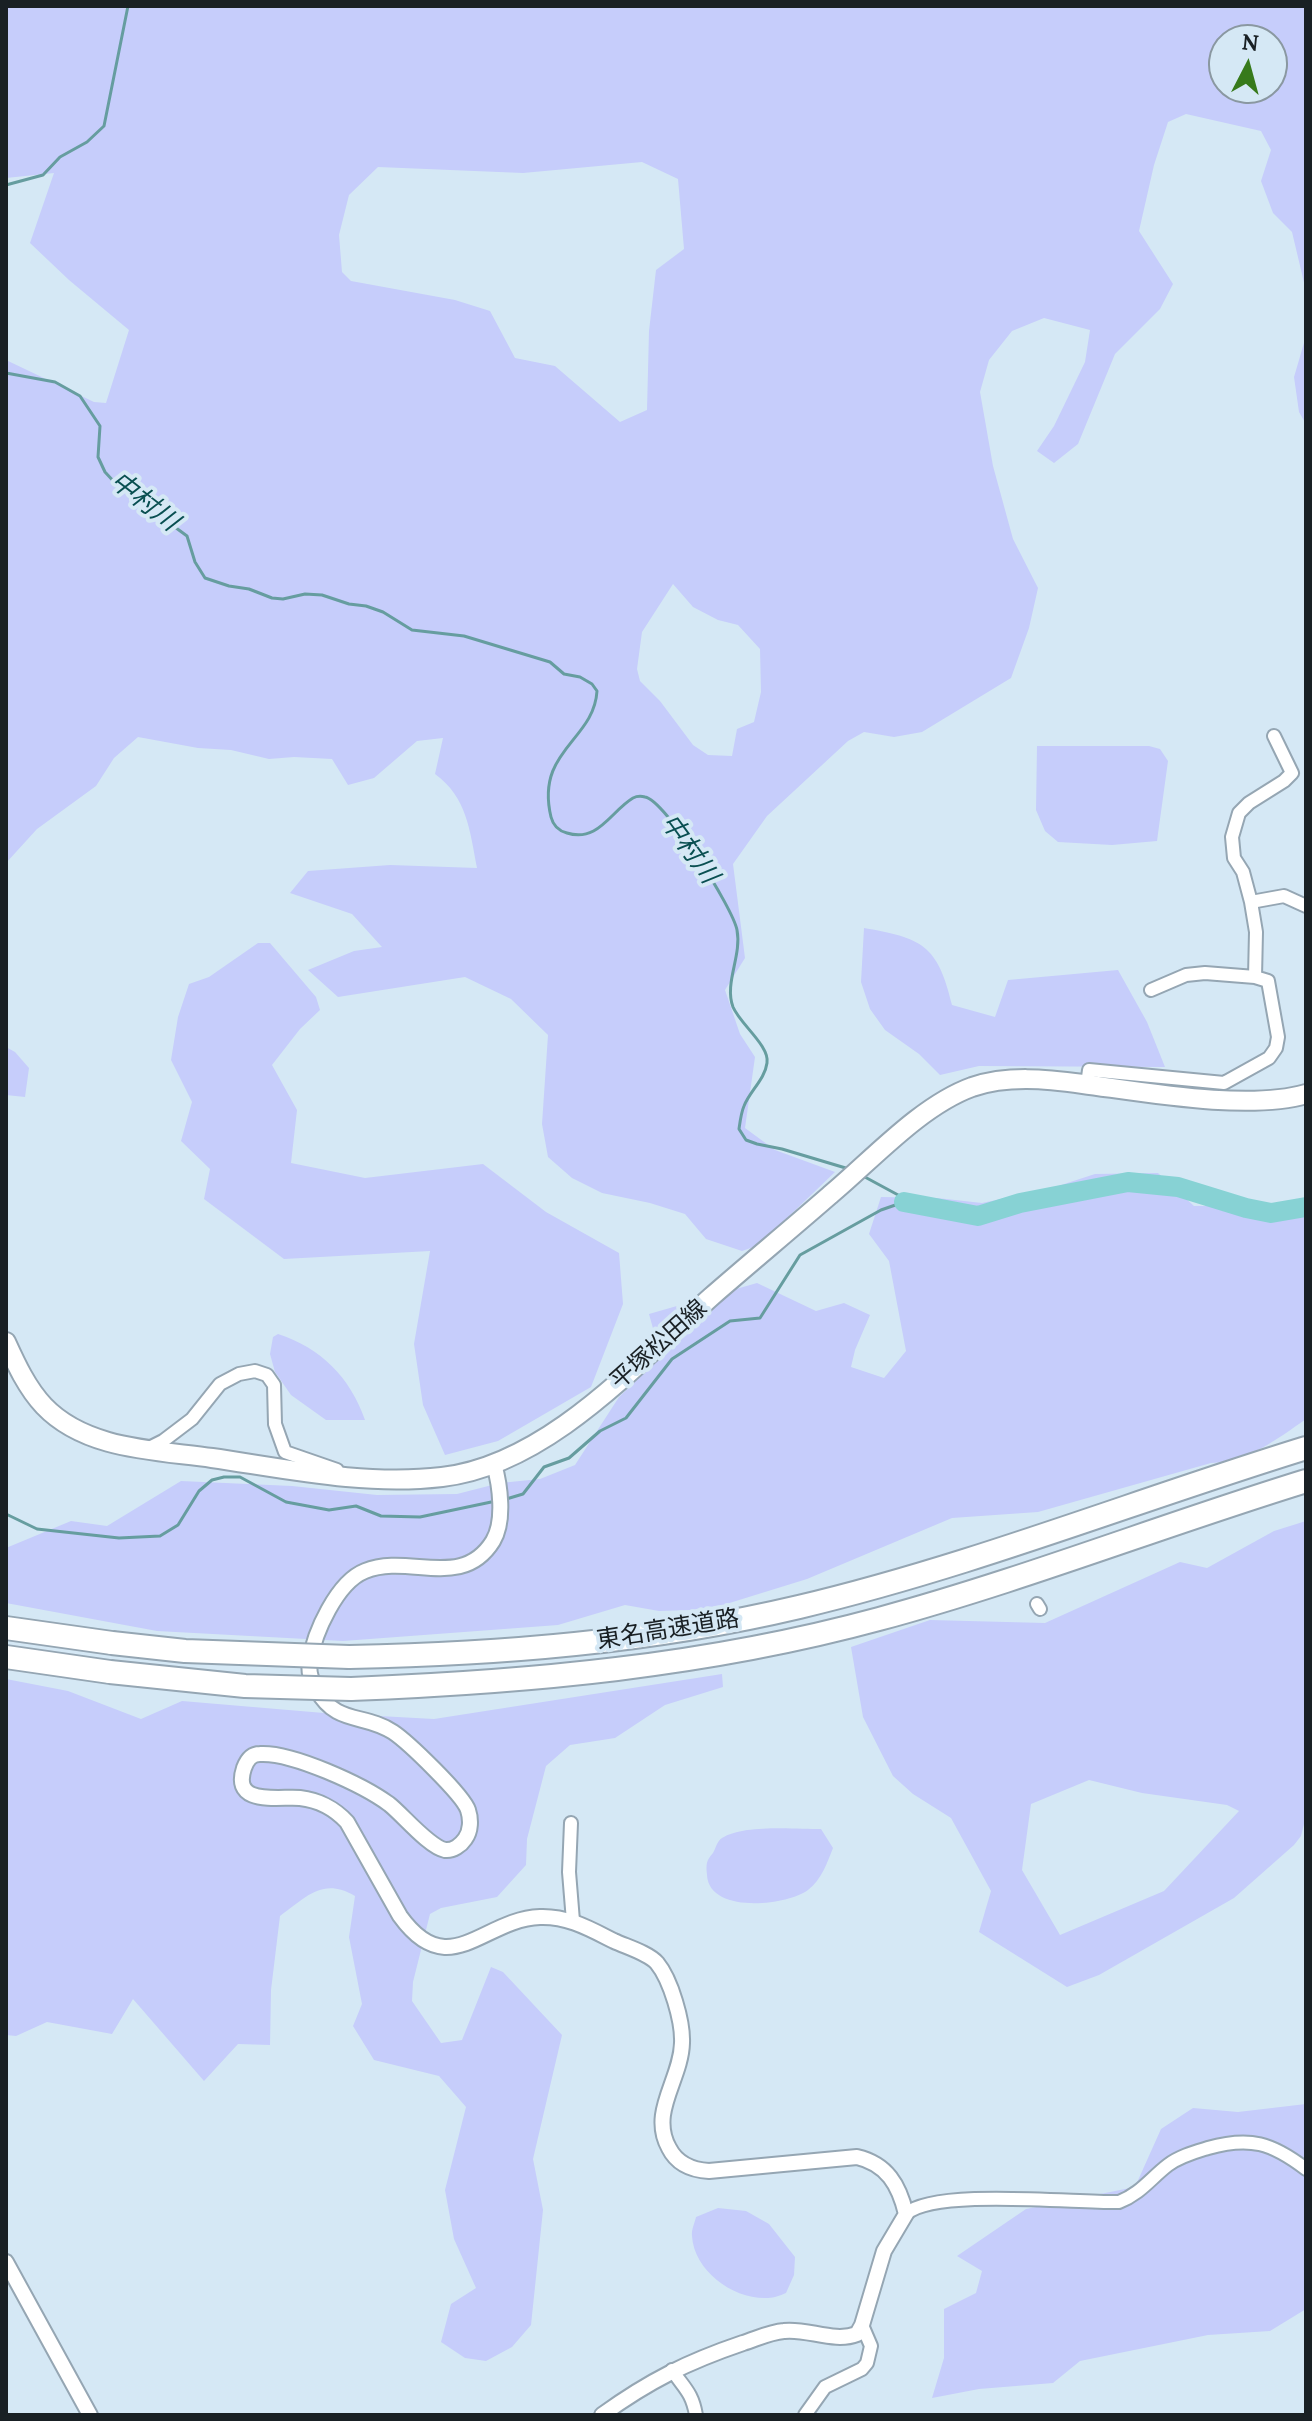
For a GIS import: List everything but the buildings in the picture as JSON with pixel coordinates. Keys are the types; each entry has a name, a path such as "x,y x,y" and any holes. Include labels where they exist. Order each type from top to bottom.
{"highway":[{"name":"東名高速道路","path":"6,1628 112,1643 211,1652 349,1657 592,1643 783,1610 930,1571 1306,1448"},
{"name":"東名高速道路","path":"6,1657 245,1686 351,1689 477,1684 587,1674 723,1655 879,1619 1306,1481"}],"main road":[{"name":"平塚松田線","path":"6,1342 33,1392 62,1422 98,1440 323,1474 384,1479 444,1477 496,1467 594,1405 712,1297 927,1112 973,1087 1013,1078 1209,1099 1251,1100 1306,1094"}],"street":[{"path":"1255,977 1256,932 1243,872 1234,858 1232,837 1239,813 1292,773 1274,736"},
{"path":"1251,902 1284,896 1306,906"},
{"path":"1087,1085 1089,1070 1224,1083 1269,1058 1276,1048 1278,1037 1268,981 1205,973 1186,975 1151,990"},
{"path":"147,1449 192,1419 220,1384 239,1374 255,1371 267,1375 274,1385 275,1424 285,1452 348,1474 384,1479"},
{"path":"496,1467 499,1530 478,1560 464,1566 376,1568 354,1577 330,1607 317,1635 310,1663 310,1679 324,1703 336,1712 370,1721 393,1732 444,1780 467,1807 469,1831 464,1841 456,1848 445,1850 389,1804 357,1783 275,1755 255,1754 248,1759 242,1778 252,1796 266,1799 300,1798 339,1813 400,1916 410,1929 432,1946 461,1944 529,1918 556,1917 573,1921 656,1961 677,2009 682,2043 661,2126 670,2152 678,2161 709,2171 857,2157 878,2164 892,2177 906,2214"},
{"path":"571,1823 569,1872 573,1921"},
{"path":"602,2415 672,2370 770,2333 794,2330 850,2337 857,2334 884,2251 906,2214 919,2205 949,2200 1119,2202 1140,2192 1170,2163 1199,2150 1233,2141 1246,2140 1271,2147 1306,2169"},
{"path":"6,2262 90,2415"},
{"path":"805,2415 825,2387 862,2369 867,2363 871,2346 862,2325"},
{"path":"672,2370 690,2391 696,2415"}],"shaded area":[{"path":"6,6 1306,6 1306,291 1292,232 1273,213 1261,181 1271,150 1261,131 1186,114 1168,122 1154,165 1139,231 1173,284 1160,309 1115,354 1078,444 1054,463 1037,451 1054,426 1085,362 1090,330 1044,318 1012,331 989,360 980,392 993,466 1013,539 1038,588 1029,628 1011,678 922,732 894,737 864,732 848,741 767,816 733,864 745,958 725,990 740,1034 755,1057 745,1128 775,1150 835,1172 759,1245 742,1251 706,1239 685,1214 602,1193 572,1178 548,1157 542,1124 548,1035 511,999 465,977 338,997 308,970 354,951 382,947 352,914 290,893 308,871 390,865 477,868 461,804 446,783 435,774 443,738 417,741 374,778 348,785 332,759 269,759 231,750 198,748 138,737 114,758 96,786 37,829 6,863 6,360 94,402 106,403 129,330 30,243 54,173 6,178","holes":["642,162 678,179 684,249 656,270 649,331 647,410 620,422 555,366 515,358 490,311 455,300 351,281 342,272 339,235 349,195 378,167 523,173","673,584 693,607 718,620 738,625 760,649 761,692 754,722 737,729 732,756 708,755 693,745 660,701 640,681 637,669 642,632"]},
{"path":"1306,336 1306,424 1299,412 1294,377"},
{"path":"1037,746 1149,746 1160,749 1168,761 1157,841 1112,845 1058,842 1045,831 1036,810"},
{"path":"864,928 914,941 933,957 947,985 952,1005 995,1017 1008,980 1118,970 1147,1022 1165,1067 979,1066 940,1075 919,1054 885,1030 870,1009 861,982"},
{"path":"258,943 270,943 316,997 320,1010 300,1029 272,1065 297,1110 291,1163 365,1178 483,1164 546,1212 619,1253 623,1304 591,1387 498,1441 445,1455 423,1405 414,1344 430,1251 284,1259 204,1199 210,1169 181,1141 192,1102 171,1060 178,1017 189,984 209,977"},
{"path":"6,1047 29,1068 25,1097 6,1095"},
{"path":"1158,1173 1194,1206 1306,1205 1306,1419 1250,1454 1038,1512 952,1518 807,1579 723,1605 690,1610 659,1611 625,1605 558,1625 343,1641 157,1631 6,1603 6,1548 71,1521 107,1526 181,1481 292,1486 377,1495 457,1494 500,1483 540,1479 575,1465 619,1397 661,1357 649,1314 757,1283 816,1311 844,1303 870,1315 851,1367 884,1378 906,1351 889,1261 869,1234 881,1197 982,1203 1052,1188 1095,1174"},
{"path":"278,1334 308,1347 332,1366 351,1390 365,1420 326,1420 291,1395 275,1372 270,1354 273,1337"},
{"path":"1306,1521 1306,1816 1301,1836 1234,1898 1099,1975 1067,1987 979,1932 991,1891 951,1818 913,1794 893,1776 863,1717 851,1647 930,1620 1045,1623 1180,1562 1207,1568 1274,1531","holes":["1089,1780 1142,1793 1227,1805 1239,1811 1164,1891 1060,1935 1022,1870 1031,1804"]},
{"path":"722,1674 723,1687 665,1705 615,1738 570,1745 546,1766 527,1839 526,1865 497,1897 441,1908 430,1914 413,1982 412,2001 441,2043 462,2040 491,1967 503,1972 562,2035 533,2159 543,2210 531,2325 512,2347 486,2361 465,2358 441,2342 451,2304 476,2288 454,2239 445,2190 466,2107 439,2076 374,2060 353,2026 362,2004 349,1937 355,1896 333,1888 324,1889 307,1896 280,1916 271,1990 270,2045 238,2044 204,2081 133,1999 112,2034 47,2022 16,2036 6,2035 6,1679 68,1691 141,1719 182,1701 434,1719"},
{"path":"756,1829 821,1829 833,1848 813,1886 797,1896 767,1903 750,1903 721,1896 711,1887 707,1863 722,1838"},
{"path":"1306,2104 1306,2309 1270,2331 1208,2335 1080,2361 1053,2383 979,2389 932,2398 944,2358 944,2309 976,2293 982,2271 957,2256 1026,2209 1135,2187 1161,2129 1193,2108 1238,2112"},
{"path":"718,2208 746,2211 769,2224 795,2257 794,2275 786,2293 768,2298 742,2294 708,2272 694,2249 692,2231 696,2217"}],"waterway":[{"name":"中村川","path":"6,185 43,175 60,157 87,142 104,126 128,6"},
{"name":"中村川","path":"6,373 55,382 80,396 100,426 98,457 105,472 117,485 147,500 187,536 195,562 205,578 272,598 322,595 366,606 383,612 412,630 464,636 550,662 564,674 580,677 592,684 597,691 594,708 551,776 548,794 553,823 564,832 587,834 639,796 655,803 667,816 697,856 733,918 738,940 731,988 733,1007 767,1056 763,1074 743,1109 739,1129 746,1140 849,1169"},
{"path":"503,1500 523,1494 544,1467 569,1458 600,1431 626,1418 672,1359 730,1321 760,1318 800,1255 881,1210 904,1202 900,1196 863,1176"},
{"name":"中村川","path":"904,1202 978,1216 1020,1203 1128,1182 1178,1187 1271,1213 1306,1207"},
{"path":"6,1514 37,1529 119,1538 160,1536 178,1525 199,1491 212,1480 224,1477 240,1477 286,1502 329,1510 356,1506 381,1516 420,1517 496,1501"}]}
